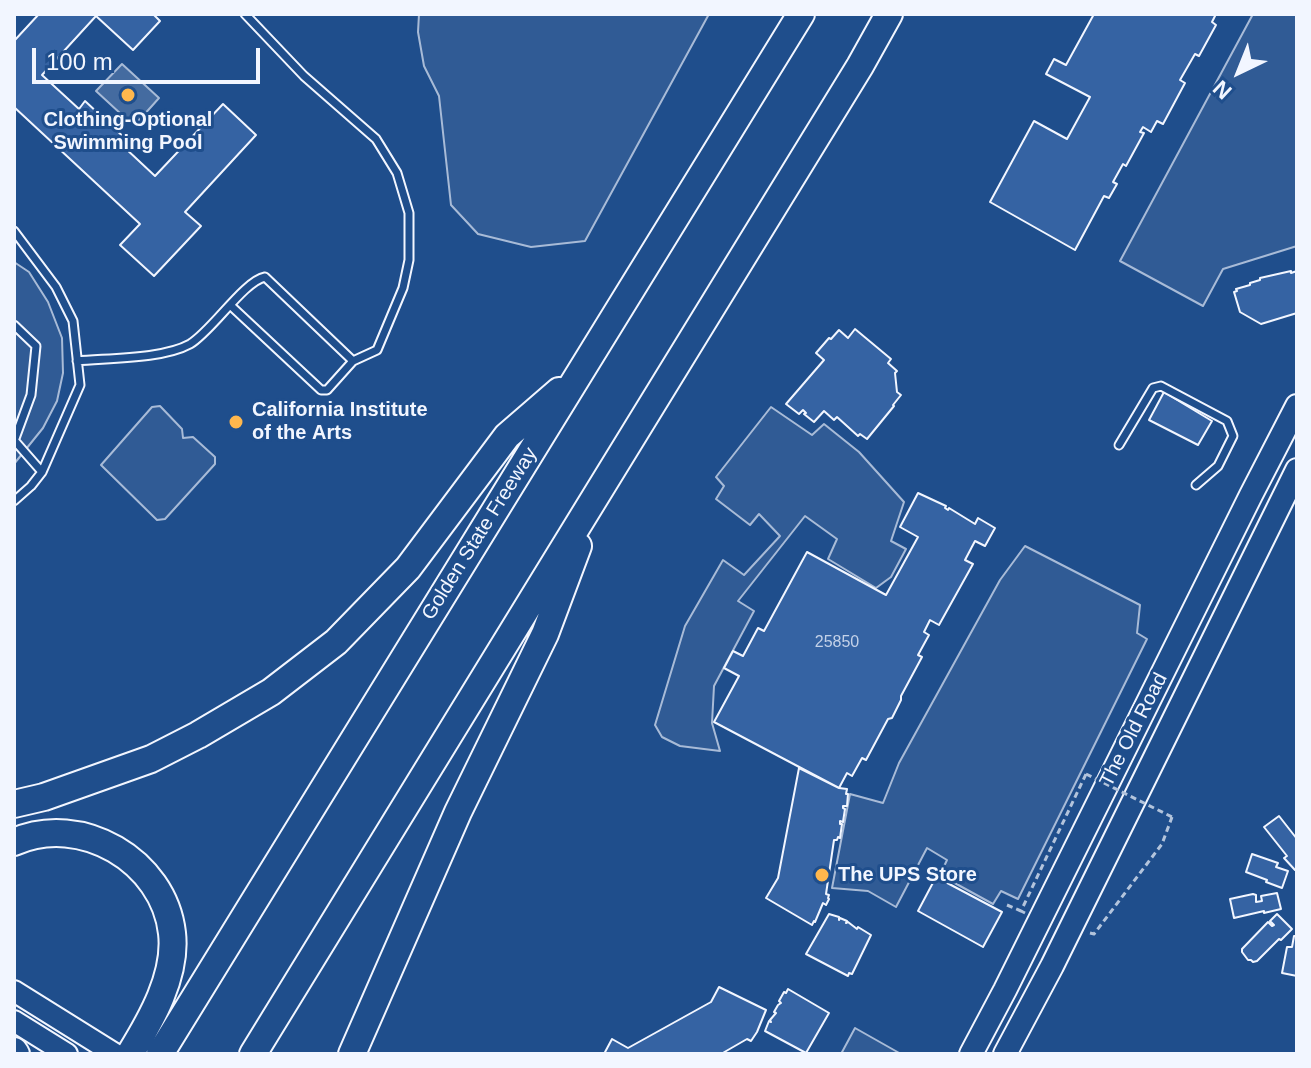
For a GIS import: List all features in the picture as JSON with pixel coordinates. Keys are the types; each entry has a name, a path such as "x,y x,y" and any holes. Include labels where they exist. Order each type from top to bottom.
{"highway":[{"name":"Golden State Freeway","path":"160,1054 801,14"},
{"path":"253,1054 889,14"},
{"path":"14,804 44,797 151,759 271,692 336,642 408,568 507,436 577,376"},
{"path":"352,1054 464,799 545,634 600,488"},
{"path":"14,842 50,834 80,835 107,844 132,859 152,880 166,908 173,934 171,962 162,992 130,1054"}],"main road":[{"name":"The Old Road","path":"971,1054 1297,406"},
{"name":"The Old Road","path":"1005,1054 1052,966 1297,470"},
{"path":"14,991 106,1049"},
{"path":"14,1021 67,1054"}],"lane":[{"path":"230,305 321,390 327,390 353,361 377,350 403,288 409,260 409,213 397,173 376,139 304,76 245,14"},
{"path":"14,232 56,287 73,321 80,385 42,472 14,501"},
{"path":"77,361 165,353 188,345 205,333 258,279 265,277 353,361"},
{"path":"14,325 36,346 31,395 14,440 42,472"},
{"path":"1119,445 1153,388 1161,386 1227,421 1233,436 1218,466 1196,485"}],"path":[{"path":"1021,911 1086,774 1172,817 1162,844 1094,934 1090,933"},
{"path":"1007,905 1028,914"}],"shaded area":[{"path":"419,14 709,14 585,241 531,247 478,234 451,205 439,96 424,66 418,32"},
{"path":"1253,14 1297,14 1297,246 1223,269 1203,306 1120,261"},
{"name":"Clothing-Optional Swimming Pool","path":"122,64 159,98 134,126 96,91"},
{"path":"14,262 29,272 48,302 62,338 63,373 57,401 43,428 14,464"},
{"path":"160,406 182,429 183,438 193,437 215,457 215,464 165,519 157,520 101,465 152,407"},
{"path":"771,407 812,435 824,424 859,452 904,502 891,541 906,549 891,577 876,588 828,559 837,539 805,516 738,601 754,611 714,686 712,723 720,751 680,746 662,737 655,725 685,626 723,560 744,575 780,536 759,514 750,525 716,499 724,486 716,477"},
{"path":"1025,546 1140,605 1137,633 1147,639 1018,899 1001,891 993,904 940,875 947,860 927,848 896,907 868,891 832,888 850,794 883,803 899,763 1000,580"},
{"path":"855,1028 901,1054 841,1054"}],"building":[{"path":"39,14 153,14 160,21 133,50 96,16 42,75 79,109 85,101 129,142 124,147 155,176 223,104 256,135 185,212 201,226 154,276 120,245 140,224 14,107 14,41"},
{"path":"1094,14 1216,14 1212,22 1216,25 1199,56 1195,54 1180,80 1185,83 1163,124 1157,121 1151,132 1143,127 1140,132 1144,133 1126,166 1123,164 1113,182 1117,184 1109,198 1104,196 1075,250 990,202 1034,121 1067,139 1090,97 1046,74 1054,59 1066,65"},
{"path":"1297,271 1297,313 1261,324 1240,312 1234,292 1236,289 1260,278"},
{"path":"855,329 891,359 888,363 897,371 897,392 901,395 867,439 824,411 814,422 803,410 799,414 786,404 824,360 816,353 829,338 839,330 848,338"},
{"path":"1164,392 1212,421 1198,445 1149,420"},
{"path":"918,493 975,524 978,518 995,528 985,546 975,541 965,560 973,564 939,625 930,620 924,632 929,635 918,655 922,657 892,718 888,719 866,760 862,758 852,776 847,773 839,788 714,722 739,676 724,668 733,651 743,656 758,628 764,631 807,552 886,595 918,537 900,527"},
{"path":"799,768 847,789 848,794 847,806 843,806 843,822 840,821 840,838 834,840 826,894 829,899 826,905 823,903 812,925 766,898 778,878"},
{"path":"1279,816 1297,839 1295,870 1264,827"},
{"path":"1252,854 1278,863 1276,867 1288,871 1282,888 1246,872"},
{"path":"936,877 1002,912 983,947 918,911"},
{"path":"1277,893 1281,909 1234,918 1230,899 1253,894 1256,895 1256,902 1262,901 1261,896"},
{"path":"829,914 871,935 852,974 848,976 806,954"},
{"path":"1277,914 1292,929 1257,961 1248,960 1242,949 1268,922 1274,925 1270,921"},
{"path":"1294,936 1297,936 1297,976 1282,973 1287,947 1292,947"},
{"path":"719,987 766,1010 751,1041 747,1039 721,1054 604,1054 612,1039 628,1048 711,1002"},
{"path":"788,989 829,1013 806,1053 765,1031"}],"place":[{"name":"Clothing-Optional Swimming Pool","path":"128,95"},
{"name":"California Institute of the Arts","path":"236,422"},
{"name":"The UPS Store","path":"822,875"}]}
